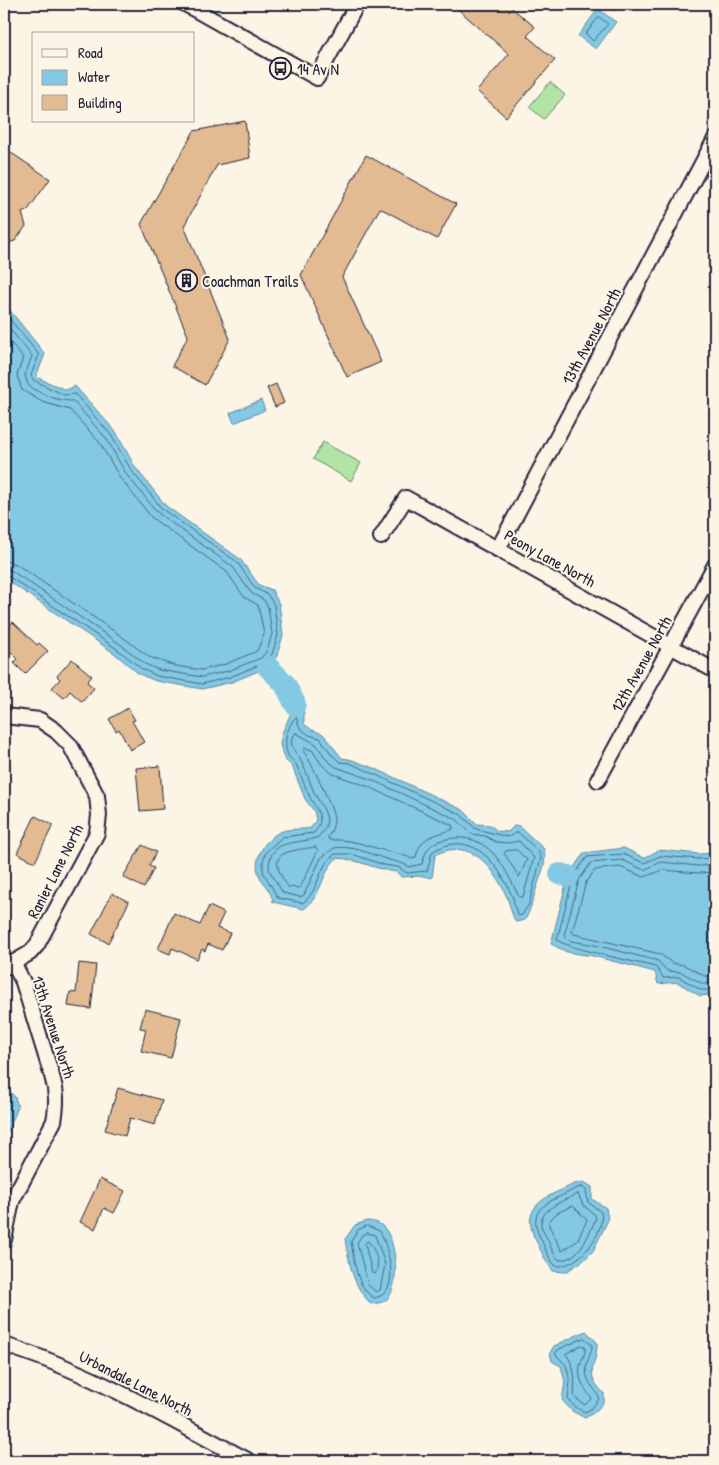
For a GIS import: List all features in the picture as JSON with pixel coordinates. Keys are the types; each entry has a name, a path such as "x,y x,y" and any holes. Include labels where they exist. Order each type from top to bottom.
{"street":[{"path":"185,4 317,78 357,4"},
{"name":"13th Avenue North","path":"498,549 715,139"},
{"name":"Peony Lane North","path":"382,537 406,498 715,671"},
{"name":"12th Avenue North","path":"598,780 715,565"},
{"name":"Ranier Lane North","path":"4,716 40,720 56,731 70,745 97,796 99,815 96,832 89,850 37,945 30,953 9,966"},
{"name":"13th Avenue North","path":"4,1240 12,1201 54,1121 57,1106 57,1091 23,982 9,966"},
{"name":"Urbandale Lane North","path":"4,1345 57,1364 100,1383 249,1461"}],"green space":[{"path":"550,82 565,95 544,119 529,107"},
{"path":"323,442 361,463 351,481 313,459"}],"water":[{"path":"598,9 616,22 596,49 578,36"},
{"path":"4,303 45,354 36,377 66,390 75,386 116,432 135,467 166,506 240,559 259,585 272,590 279,604 283,635 277,656 268,667 232,682 202,689 156,681 139,674 114,653 4,578"},
{"path":"261,400 265,410 234,423 230,413"},
{"path":"295,704 300,705 304,713 304,724 312,730 323,734 342,758 374,768 463,810 477,824 490,825 497,831 508,832 515,825 519,826 544,849 545,859 543,868 531,908 525,920 516,922 503,888 489,867 471,853 460,850 448,850 435,855 432,878 423,876 401,877 397,872 337,858 328,870 315,897 304,909 273,902 257,869 257,862 265,844 280,832 311,828 316,820 314,811 305,799 292,766 284,759 280,744 282,733"},
{"path":"624,848 644,858 659,850 699,854 715,853 715,994 700,996 677,982 658,984 655,972 593,956 567,952 551,944 568,876 584,853"},
{"path":"4,1085 15,1097 18,1107 4,1141"},
{"path":"584,1182 592,1187 592,1199 606,1208 608,1220 593,1251 584,1260 566,1272 553,1271 532,1232 531,1217 533,1210 550,1195 571,1185"},
{"path":"367,1221 378,1223 384,1228 393,1246 395,1257 395,1280 389,1297 383,1302 371,1304 356,1282 350,1266 345,1239 355,1225"},
{"path":"586,1331 597,1342 592,1374 597,1386 604,1393 604,1402 595,1412 585,1418 572,1411 562,1400 565,1382 561,1366 552,1361 550,1353 554,1346"}],"building":[{"path":"452,4 507,4 535,27 527,36 555,60 506,117 477,91 509,54"},
{"name":"Coachman Trails","path":"245,121 250,158 217,165 184,226 230,339 205,385 172,366 188,336 141,224 194,131"},
{"path":"4,148 50,179 28,210 22,213 26,226 15,241 4,244"},
{"name":"Coachman Trails","path":"366,155 456,204 437,239 380,208 342,277 381,362 347,377 301,275"},
{"path":"276,384 284,403 275,407 267,388"},
{"path":"13,622 37,645 39,643 48,651 25,674 14,663 18,659 6,647 9,644 4,639 4,632"},
{"path":"72,659 92,676 87,682 94,688 82,702 70,691 64,698 52,688 60,679 57,676"},
{"path":"128,708 135,720 132,721 144,742 130,750 119,729 116,731 109,719"},
{"path":"160,766 163,809 140,811 136,768"},
{"path":"35,816 53,825 35,862 17,853"},
{"path":"142,845 156,852 149,866 154,868 144,888 123,877"},
{"path":"112,893 129,902 108,943 91,934"},
{"path":"209,906 224,913 217,928 230,933 222,950 208,944 205,951 202,949 197,959 172,948 170,954 158,949 174,913 200,925"},
{"path":"79,963 96,965 91,1009 68,1006 70,992 76,993"},
{"path":"145,1009 181,1018 171,1058 141,1051 146,1029 140,1028"},
{"path":"118,1088 162,1100 155,1125 130,1118 125,1136 105,1130"},
{"path":"100,1179 125,1191 114,1213 104,1208 95,1229 80,1222"}],"waterway":[{"path":"268,667 285,684 295,704"},
{"path":"560,874 568,876"}],"place":[{"name":"14 Av N","path":"281,69"},
{"name":"Coachman Trails","path":"186,281"}]}
